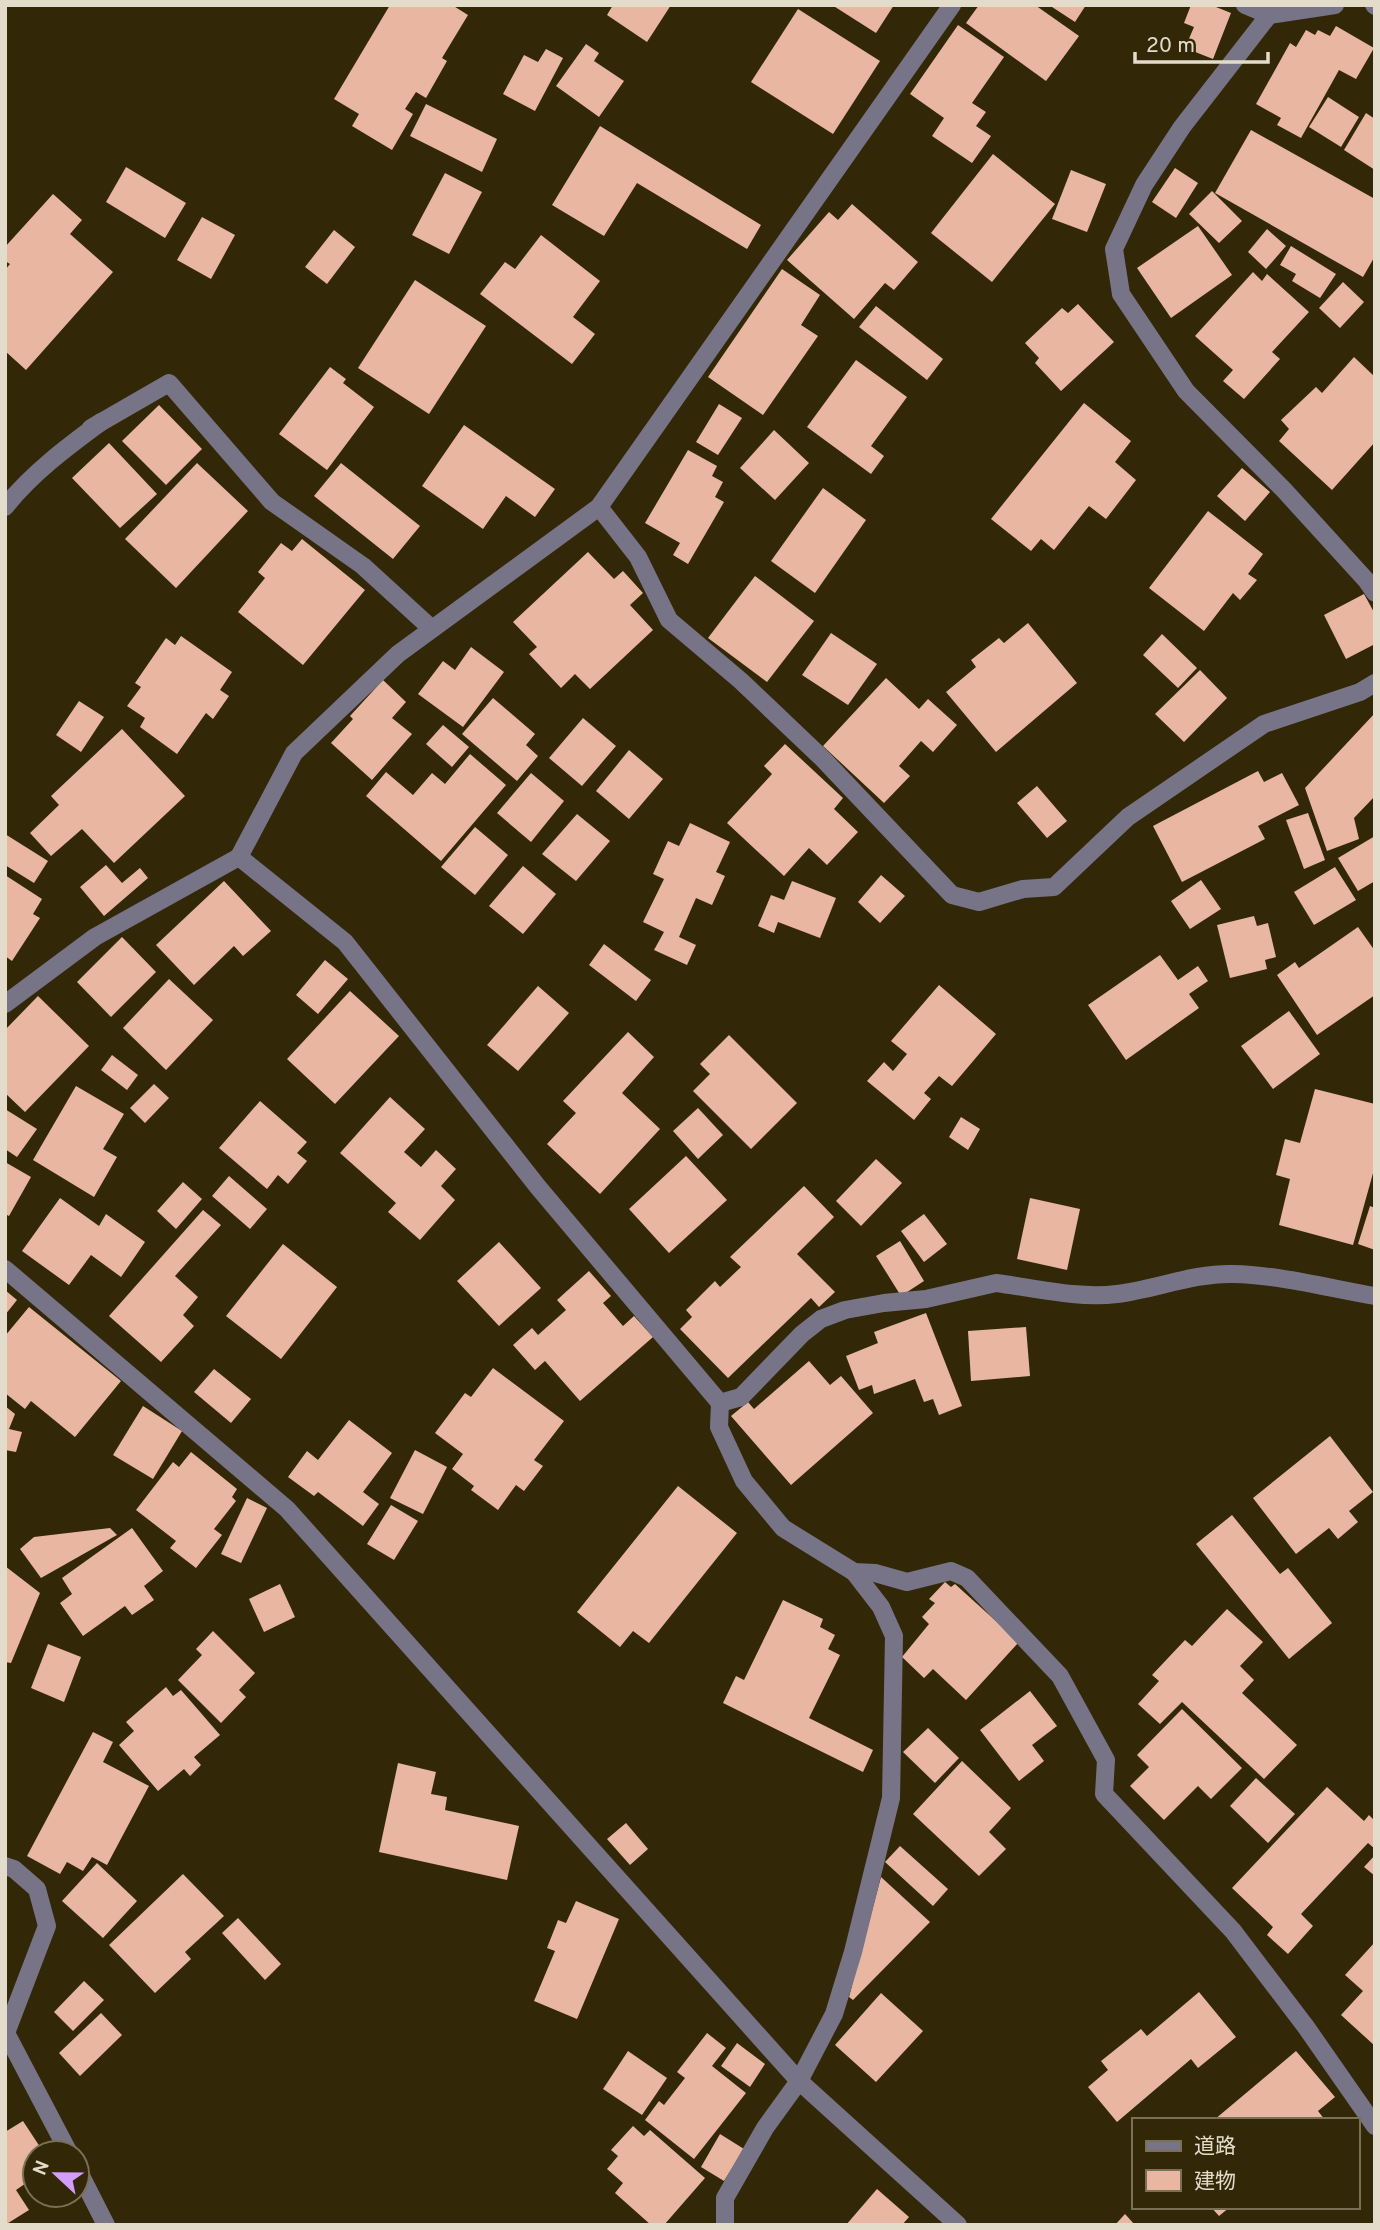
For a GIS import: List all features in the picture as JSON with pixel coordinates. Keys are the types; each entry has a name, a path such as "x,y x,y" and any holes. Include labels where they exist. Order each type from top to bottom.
{"street":[{"path":"5,1004 95,937 239,857 294,753 398,654 599,507 952,5"},
{"path":"1245,5 1269,15 1335,5"},
{"path":"1269,15 1182,127 1144,185 1114,249 1121,294 1186,391 1284,490 1375,593"},
{"path":"5,507 53,459 96,425 169,383 272,502 363,566 432,629"},
{"path":"599,507 638,557 669,620 741,681 822,759 952,895 979,902 1023,888 1054,887 1128,817 1264,724 1360,692 1375,683"},
{"path":"239,857 345,942 538,1188 720,1403 719,1427 744,1481 783,1528 854,1572 881,1607 894,1636 891,1798 843,1987 834,2014 799,2081 765,2128 724,2198 725,2225"},
{"path":"5,1269 287,1509 799,2081 958,2225"},
{"path":"720,1403 741,1397 787,1349 821,1319 845,1310 926,1299 972,1290 984,1284 996,1283 1084,1295 1117,1294 1205,1276 1231,1274 1375,1296"},
{"path":"854,1572 875,1573 907,1582 951,1571 967,1577 1060,1676 1106,1760 1104,1794 1233,1931 1306,2026 1375,2126"},
{"path":"5,1866 37,1889 47,1926 6,2033 62,2139"},
{"path":"91,2196 106,2225"}],"building":[{"path":"390,5 452,5 468,15 442,58 447,61 426,98 416,92 405,109 413,114 392,150 352,126 359,114 334,99"},
{"path":"613,5 671,5 647,42 607,15"},
{"path":"832,5 894,5 876,33"},
{"path":"979,5 1035,5 1079,36 1046,81 966,23"},
{"path":"1049,5 1086,5 1075,22"},
{"path":"1191,5 1211,5 1231,13 1213,59 1185,48 1194,27 1184,23"},
{"path":"798,9 880,61 833,134 751,82"},
{"path":"958,25 1004,57 972,103 986,112 976,126 991,136 972,163 932,136 944,118 910,94"},
{"path":"1336,26 1374,48 1356,79 1339,70 1301,138 1277,125 1281,118 1256,104 1290,43 1296,47 1306,30 1315,35 1318,30 1330,36"},
{"path":"586,44 599,53 594,61 624,81 599,117 556,86"},
{"path":"546,49 563,58 535,111 503,94 524,55 538,62"},
{"path":"1328,97 1359,117 1341,147 1309,127"},
{"path":"426,104 497,139 482,172 410,136"},
{"path":"1366,113 1375,119 1375,170 1344,150"},
{"path":"600,126 761,225 747,249 637,183 604,236 552,205"},
{"path":"1251,130 1375,199 1375,256 1363,277 1215,193"},
{"path":"993,154 1055,204 992,282 931,233"},
{"path":"126,167 186,203 165,238 106,202"},
{"path":"1175,168 1198,183 1176,218 1152,202"},
{"path":"1071,170 1106,184 1087,232 1052,219"},
{"path":"445,173 482,192 449,254 412,235"},
{"path":"1212,191 1242,221 1219,243 1189,214"},
{"path":"53,194 82,220 70,234 113,272 26,370 5,351 5,270 10,264 5,261 5,247"},
{"path":"852,204 918,262 894,290 885,283 854,319 787,260 829,212 838,220"},
{"path":"202,217 235,235 211,279 177,260"},
{"path":"1198,226 1232,275 1171,318 1137,268"},
{"path":"1267,229 1286,246 1266,269 1248,252"},
{"path":"334,230 355,247 327,284 305,267"},
{"path":"541,235 600,281 573,317 595,334 572,364 480,294 505,262 515,269"},
{"path":"1291,246 1336,274 1320,298 1292,281 1296,274 1280,265"},
{"path":"782,269 820,295 801,325 818,336 763,415 708,377"},
{"path":"1253,272 1262,281 1267,274 1309,312 1272,352 1280,359 1244,399 1223,381 1233,370 1195,336"},
{"path":"415,280 486,326 429,414 358,368"},
{"path":"1343,282 1364,302 1340,328 1319,308"},
{"path":"1078,304 1114,342 1061,391 1035,363 1039,358 1025,343 1062,308 1068,313"},
{"path":"876,306 943,359 927,380 859,327"},
{"path":"1354,357 1375,377 1375,442 1332,490 1279,441 1289,429 1281,420 1316,387 1322,393"},
{"path":"856,360 907,397 871,446 884,456 871,474 807,427"},
{"path":"330,367 346,379 343,383 374,407 327,470 279,434"},
{"path":"1084,403 1131,441 1115,462 1136,480 1106,519 1089,506 1054,550 1041,539 1031,551 991,519"},
{"path":"719,404 742,418 718,455 696,442"},
{"path":"159,405 202,449 166,485 122,441"},
{"path":"464,425 555,489 535,517 506,496 483,529 422,486"},
{"path":"774,430 809,463 775,500 740,468"},
{"path":"109,443 157,494 120,528 72,478"},
{"path":"688,450 717,466 712,476 723,482 715,497 724,502 688,564 673,555 680,543 645,523"},
{"path":"197,463 248,511 176,588 125,539"},
{"path":"341,463 420,526 393,559 314,496"},
{"path":"1242,468 1270,492 1245,521 1217,496"},
{"path":"823,488 866,520 815,593 771,561"},
{"path":"1208,511 1263,554 1248,574 1257,580 1240,600 1233,593 1204,631 1149,588"},
{"path":"302,539 365,590 303,665 238,612 265,578 258,572 281,543 292,551"},
{"path":"588,552 614,579 623,571 643,593 630,605 653,630 590,689 575,674 561,688 529,654 537,647 513,622"},
{"path":"755,576 814,621 767,682 708,638"},
{"path":"1364,594 1375,614 1375,644 1346,659 1324,615"},
{"path":"1028,623 1077,683 996,752 946,692 976,667 971,660 999,638 1004,643"},
{"path":"831,633 877,664 848,705 802,675"},
{"path":"1162,634 1197,668 1178,688 1143,655"},
{"path":"181,636 232,672 220,690 229,696 213,719 206,713 177,754 140,727 145,718 127,706 141,687 135,683 166,638 175,645"},
{"path":"471,647 504,672 463,727 418,694 443,661 455,670"},
{"path":"1200,670 1227,698 1184,742 1155,714"},
{"path":"886,678 919,709 928,699 957,725 933,752 921,741 899,766 910,776 884,803 823,746"},
{"path":"383,680 406,702 392,718 412,734 372,780 331,743 353,719 350,716"},
{"path":"493,698 535,734 526,745 538,756 517,781 462,734"},
{"path":"79,701 104,717 81,752 56,735"},
{"path":"1375,713 1375,796 1354,818 1359,839 1327,851 1305,788"},
{"path":"583,718 616,746 582,786 549,758"},
{"path":"443,725 469,747 452,767 426,744"},
{"path":"122,729 185,796 114,863 82,829 51,856 30,833 59,805 51,796"},
{"path":"785,744 843,798 834,809 858,832 827,865 809,848 784,876 727,823 772,774 764,766"},
{"path":"629,750 663,779 629,819 596,791"},
{"path":"470,754 506,785 441,861 366,796 386,772 413,795 432,773 445,784"},
{"path":"1258,771 1264,782 1282,773 1299,805 1258,826 1265,839 1182,882 1153,826"},
{"path":"531,773 564,801 531,842 497,813"},
{"path":"1037,786 1067,821 1047,838 1017,803"},
{"path":"1308,813 1325,860 1304,869 1286,820"},
{"path":"577,814 610,841 576,881 542,854"},
{"path":"690,823 730,842 716,872 725,876 712,905 696,898 679,937 696,945 687,965 654,950 664,932 643,922 664,879 653,874 668,841 679,846"},
{"path":"475,827 508,855 475,895 441,867"},
{"path":"5,834 48,861 34,883 5,865"},
{"path":"1375,836 1375,881 1358,891 1338,858"},
{"path":"106,865 122,883 140,868 148,878 104,916 80,887"},
{"path":"523,866 556,894 523,934 489,906"},
{"path":"1335,867 1356,900 1314,925 1294,892"},
{"path":"5,875 42,899 33,914 40,918 12,961 5,956"},
{"path":"881,875 905,896 880,923 858,902"},
{"path":"1201,880 1221,909 1190,929 1171,901"},
{"path":"224,881 271,931 243,956 234,946 194,985 156,945"},
{"path":"792,881 836,898 820,938 778,922 774,933 758,926 771,895 784,900"},
{"path":"1254,916 1257,926 1268,923 1276,957 1265,960 1267,969 1230,978 1217,925"},
{"path":"1358,927 1375,951 1375,995 1317,1035 1277,975 1295,962 1299,968"},
{"path":"122,937 156,972 111,1017 77,982"},
{"path":"604,944 651,980 636,1001 589,965"},
{"path":"1160,955 1178,980 1198,966 1208,981 1189,994 1199,1008 1126,1060 1088,1005"},
{"path":"325,960 348,979 318,1014 296,995"},
{"path":"169,979 213,1020 166,1070 123,1028"},
{"path":"939,985 996,1034 952,1086 939,1076 924,1093 931,1099 914,1120 867,1081 884,1062 893,1071 907,1054 891,1041"},
{"path":"538,986 569,1013 518,1071 487,1045"},
{"path":"350,991 399,1036 335,1104 287,1059"},
{"path":"38,996 89,1046 25,1112 5,1093 5,1030"},
{"path":"1289,1011 1320,1054 1273,1089 1241,1046"},
{"path":"628,1032 654,1057 622,1093 660,1129 600,1194 547,1144 576,1113 563,1101"},
{"path":"729,1035 797,1103 751,1149 693,1091 710,1074 700,1064"},
{"path":"112,1055 138,1075 127,1090 101,1070"},
{"path":"154,1084 169,1098 145,1123 130,1108"},
{"path":"76,1086 124,1114 103,1149 117,1157 94,1197 33,1160"},
{"path":"1315,1089 1375,1104 1375,1166 1353,1245 1279,1225 1290,1179 1276,1175 1285,1139 1300,1143"},
{"path":"390,1097 425,1129 404,1152 421,1167 436,1150 456,1169 441,1186 455,1200 420,1240 388,1212 396,1203 340,1153"},
{"path":"260,1101 307,1142 297,1153 307,1161 288,1184 278,1175 267,1189 219,1148"},
{"path":"698,1108 723,1135 698,1159 673,1131"},
{"path":"5,1109 37,1129 17,1157 5,1149"},
{"path":"961,1117 980,1129 968,1150 949,1137"},
{"path":"686,1156 727,1200 669,1253 629,1209"},
{"path":"876,1159 902,1183 861,1226 836,1201"},
{"path":"5,1162 31,1177 9,1216 5,1214"},
{"path":"229,1176 267,1209 250,1229 212,1196"},
{"path":"183,1182 202,1199 176,1229 157,1211"},
{"path":"804,1186 834,1217 797,1254 835,1292 819,1307 811,1298 728,1378 680,1329 692,1317 686,1310 715,1281 720,1287 741,1267 730,1257"},
{"path":"60,1198 99,1226 106,1214 145,1242 121,1277 91,1255 69,1285 22,1251"},
{"path":"1030,1198 1080,1209 1067,1270 1017,1259"},
{"path":"1370,1206 1375,1208 1375,1250 1358,1244"},
{"path":"203,1210 221,1225 175,1276 198,1297 183,1315 194,1326 161,1362 109,1316"},
{"path":"924,1214 947,1244 924,1262 901,1231"},
{"path":"900,1241 924,1281 901,1296 876,1256"},
{"path":"499,1242 541,1288 499,1326 457,1281"},
{"path":"283,1244 337,1287 281,1359 226,1316"},
{"path":"589,1271 611,1296 603,1303 623,1326 634,1316 653,1337 580,1401 545,1361 535,1370 513,1345 532,1328 538,1335 566,1310 557,1300"},
{"path":"5,1290 17,1300 5,1315"},
{"path":"29,1307 121,1381 75,1437 31,1401 25,1409 5,1393 5,1336"},
{"path":"926,1313 962,1406 939,1415 933,1399 924,1402 915,1379 874,1394 872,1385 859,1390 846,1356 878,1343 874,1332"},
{"path":"1026,1327 1030,1376 971,1381 968,1331"},
{"path":"809,1361 830,1385 841,1376 873,1413 791,1485 731,1416 748,1402 754,1409"},
{"path":"493,1368 564,1421 534,1460 543,1466 524,1491 516,1485 498,1510 471,1490 474,1486 452,1469 463,1454 435,1433 465,1393 471,1397"},
{"path":"214,1369 251,1399 231,1423 194,1392"},
{"path":"5,1406 15,1414 9,1429 22,1432 16,1452 5,1450"},
{"path":"143,1406 182,1431 153,1479 113,1455"},
{"path":"349,1420 392,1453 363,1492 379,1504 363,1526 318,1492 314,1496 288,1477 307,1451 318,1460"},
{"path":"1330,1436 1373,1492 1349,1511 1358,1522 1338,1539 1329,1528 1296,1554 1253,1498"},
{"path":"415,1450 447,1467 423,1514 390,1498"},
{"path":"191,1452 237,1489 232,1497 236,1501 214,1529 222,1535 196,1568 170,1548 176,1541 136,1510 173,1462 179,1467"},
{"path":"678,1486 737,1533 649,1643 633,1631 620,1647 577,1612"},
{"path":"247,1498 267,1508 241,1563 221,1554"},
{"path":"391,1505 418,1521 394,1560 367,1544"},
{"path":"1232,1515 1280,1574 1288,1568 1332,1623 1289,1659 1196,1544"},
{"path":"110,1528 117,1535 41,1578 20,1549 34,1537"},
{"path":"132,1528 163,1571 144,1586 154,1600 132,1615 125,1606 83,1636 60,1603 72,1594 62,1578"},
{"path":"5,1566 40,1593 11,1663 5,1662"},
{"path":"945,1582 951,1587 955,1584 1019,1642 966,1700 933,1669 924,1678 902,1657 929,1624 922,1617 935,1603 929,1599"},
{"path":"280,1584 295,1617 264,1632 249,1599"},
{"path":"783,1600 823,1619 820,1627 835,1635 828,1649 840,1655 809,1718 873,1750 863,1772 723,1703 736,1676 744,1680"},
{"path":"1227,1609 1263,1642 1240,1666 1254,1680 1242,1693 1297,1745 1264,1779 1182,1702 1160,1724 1138,1704 1159,1681 1152,1675 1185,1640 1192,1646"},
{"path":"213,1631 255,1673 239,1690 246,1697 221,1723 178,1680 202,1655 196,1649"},
{"path":"48,1644 81,1657 64,1702 31,1688"},
{"path":"166,1687 173,1696 181,1690 220,1735 194,1757 201,1765 190,1776 184,1769 158,1791 119,1745 134,1731 126,1722"},
{"path":"1030,1691 1057,1726 1032,1745 1044,1761 1019,1781 980,1730"},
{"path":"1182,1709 1242,1768 1211,1799 1198,1786 1164,1820 1130,1786 1149,1767 1137,1755"},
{"path":"928,1728 959,1758 935,1783 903,1752"},
{"path":"93,1732 113,1742 103,1762 149,1786 107,1865 92,1857 83,1871 67,1862 60,1874 27,1856"},
{"path":"962,1761 1011,1808 989,1832 1006,1849 979,1876 913,1814"},
{"path":"398,1763 436,1772 431,1794 447,1797 445,1810 519,1826 507,1880 379,1852"},
{"path":"1256,1778 1295,1814 1268,1843 1230,1806"},
{"path":"1327,1787 1364,1821 1369,1815 1375,1821 1375,1849 1368,1843 1301,1914 1313,1926 1288,1954 1267,1935 1273,1927 1232,1888"},
{"path":"626,1823 648,1849 630,1865 607,1839"},
{"path":"900,1846 948,1889 933,1906 885,1862"},
{"path":"1375,1855 1375,1876 1364,1867"},
{"path":"97,1863 137,1901 103,1938 62,1901"},
{"path":"183,1874 224,1916 185,1952 191,1959 155,1993 109,1945"},
{"path":"881,1877 930,1922 853,2000 849,1997"},
{"path":"576,1901 619,1919 577,2019 534,2001 555,1951 547,1948 558,1920 566,1923"},
{"path":"238,1918 281,1964 265,1980 222,1933"},
{"path":"1375,1942 1375,2046 1341,2015 1363,1991 1345,1975"},
{"path":"84,1981 104,2000 73,2031 54,2012"},
{"path":"1199,1992 1236,2037 1198,2068 1191,2059 1117,2122 1088,2087 1108,2070 1101,2061 1141,2029 1147,2036"},
{"path":"881,1993 923,2031 876,2082 835,2045"},
{"path":"101,2013 122,2035 80,2076 59,2053"},
{"path":"707,2033 726,2048 712,2066 746,2093 694,2159 645,2120 659,2101 664,2105 685,2078 677,2072"},
{"path":"737,2043 765,2064 750,2087 721,2066"},
{"path":"628,2051 667,2078 642,2115 603,2089"},
{"path":"1296,2051 1335,2097 1318,2111 1323,2118 1216,2118"},
{"path":"23,2121 35,2139 21,2139 21,2187 16,2190 21,2198 21,2209 29,2210 5,2225 5,2132"},
{"path":"633,2126 644,2136 650,2130 705,2178 664,2225 651,2225 615,2193 623,2183 607,2169 618,2156 611,2150"},
{"path":"720,2134 744,2149 724,2181 701,2167"},
{"path":"877,2189 909,2217 902,2225 846,2225"},
{"path":"1213,2209 1228,2209 1219,2216"},
{"path":"1125,2214 1135,2225 1115,2225"}]}
